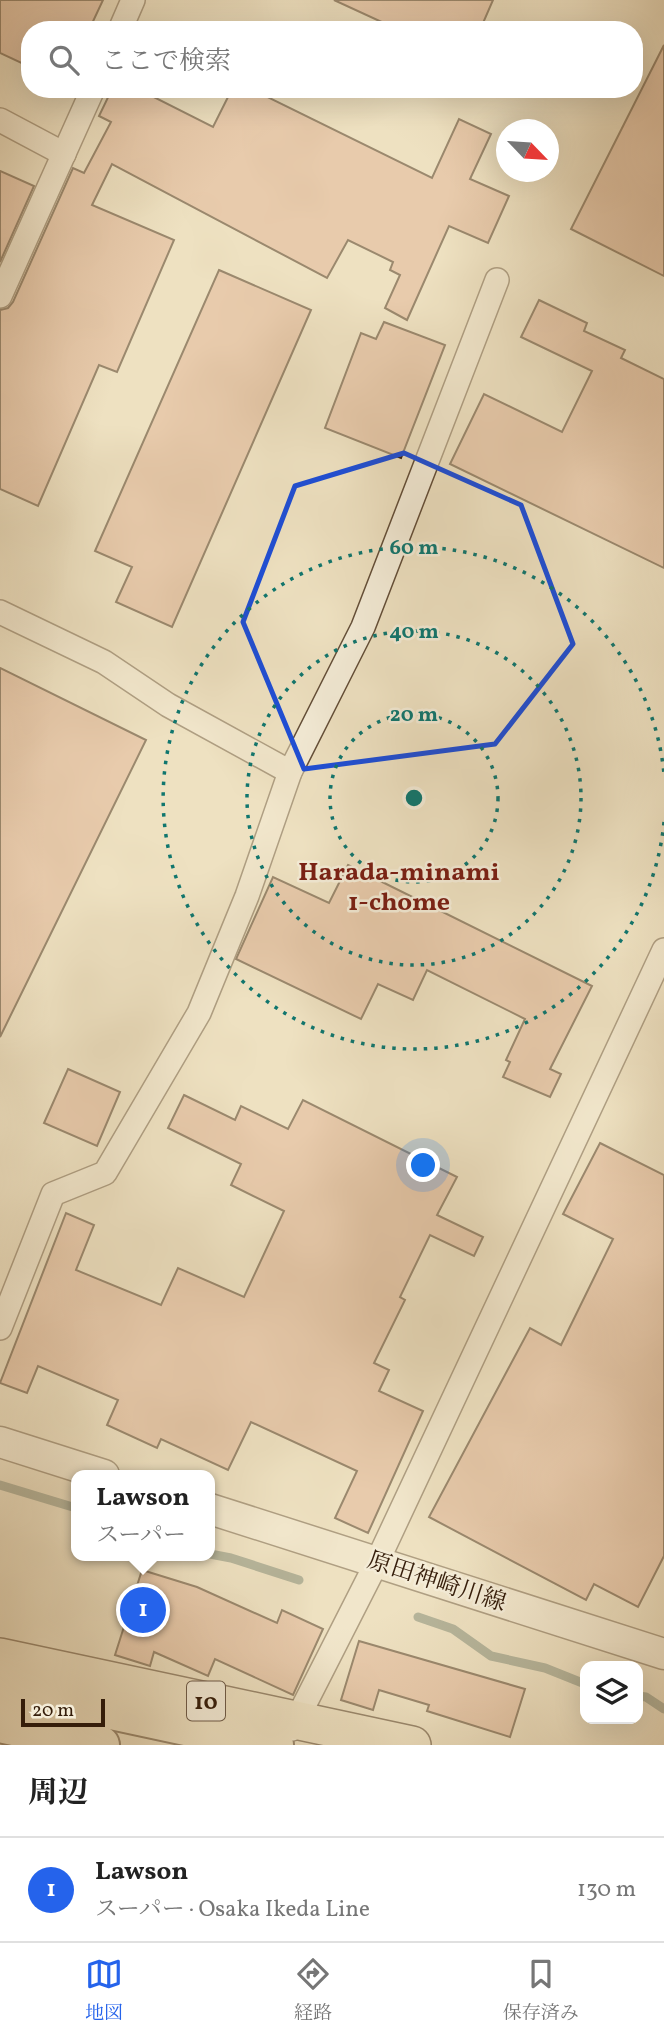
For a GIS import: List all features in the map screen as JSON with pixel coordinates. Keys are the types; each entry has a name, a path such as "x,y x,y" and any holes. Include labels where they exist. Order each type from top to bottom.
{"highway":[{"path":"0,1686 285,1737"},
{"path":"0,1723 100,1745"}],"main road":[{"name":"10","path":"0,1657 285,1737 412,1745"}],"street":[{"path":"124,21 133,0"},
{"path":"0,296 89,98"},
{"path":"0,120 64,155"},
{"path":"0,1328 53,1194 105,1173 200,1013 247,896 290,772 363,627 498,281"},
{"path":"0,612 104,662 168,705 290,772"},
{"path":"285,1737 377,1562 664,950"},
{"path":"0,1442 88,1470"},
{"name":"原田神崎川線","path":"215,1511 664,1654"}],"highlighted area":[{"path":"404,453 521,505 573,644 495,744 304,769 243,622 295,486"}],"building":[{"path":"0,0 103,0 93,21 21,21 21,63 0,53"},
{"path":"334,0 493,0 484,21 380,21"},
{"path":"664,45 664,276 571,229 637,98 643,98 643,87"},
{"path":"108,98 156,98 213,127 228,98 269,98 432,178 459,119 491,134 470,179 509,196 488,243 449,226 407,320 385,308 400,275 390,270 393,262 348,240 327,278 112,164 92,205 174,240 117,372 99,365 38,506 0,489 0,310 8,308 13,302 73,168 84,173 111,122 99,116"},
{"path":"0,171 34,186 0,262"},
{"path":"219,270 311,310 172,627 116,602 132,567 95,551"},
{"path":"539,300 587,323 584,331 625,350 621,358 664,379 664,568 450,464 484,394 562,432 592,371 521,337"},
{"path":"384,322 445,345 401,458 325,428 361,333 376,339"},
{"path":"0,668 146,740 0,1037"},
{"path":"348,865 592,986 550,1069 561,1074 550,1097 503,1077 510,1062 506,1060 525,1019 427,970 413,1000 378,984 361,1019 236,959 273,877 329,903"},
{"path":"68,1069 120,1092 97,1146 44,1123"},
{"path":"184,1095 235,1120 241,1106 288,1129 303,1100 457,1177 437,1215 483,1237 474,1256 430,1235 400,1297 405,1300 374,1363 389,1370 379,1391 423,1411 368,1533 335,1518 357,1471 251,1422 228,1470 161,1439 157,1448 107,1425 118,1400 38,1366 27,1393 0,1383 66,1213 94,1225 76,1270 161,1305 178,1268 244,1297 284,1211 231,1185 241,1164 168,1128"},
{"path":"600,1143 664,1175 664,1556 638,1607 594,1584 586,1600 429,1517 530,1328 561,1345 613,1239 563,1214"},
{"path":"142,1570 197,1587 277,1623 282,1610 323,1629 293,1695 215,1659 208,1676 154,1652 150,1666 115,1655"},
{"path":"359,1641 525,1689 510,1737 427,1711 429,1705 379,1690 373,1710 341,1700"}],"waterway":[{"path":"0,1485 71,1506"},
{"path":"215,1555 299,1580"},
{"path":"418,1617 453,1629 491,1656 545,1668 580,1682"},
{"path":"643,1697 664,1709"}],"place":[{"name":"Lawson","path":"143,1610"}],"district":[{"name":"Harada-minami 1-chome","path":"399,886"}]}
